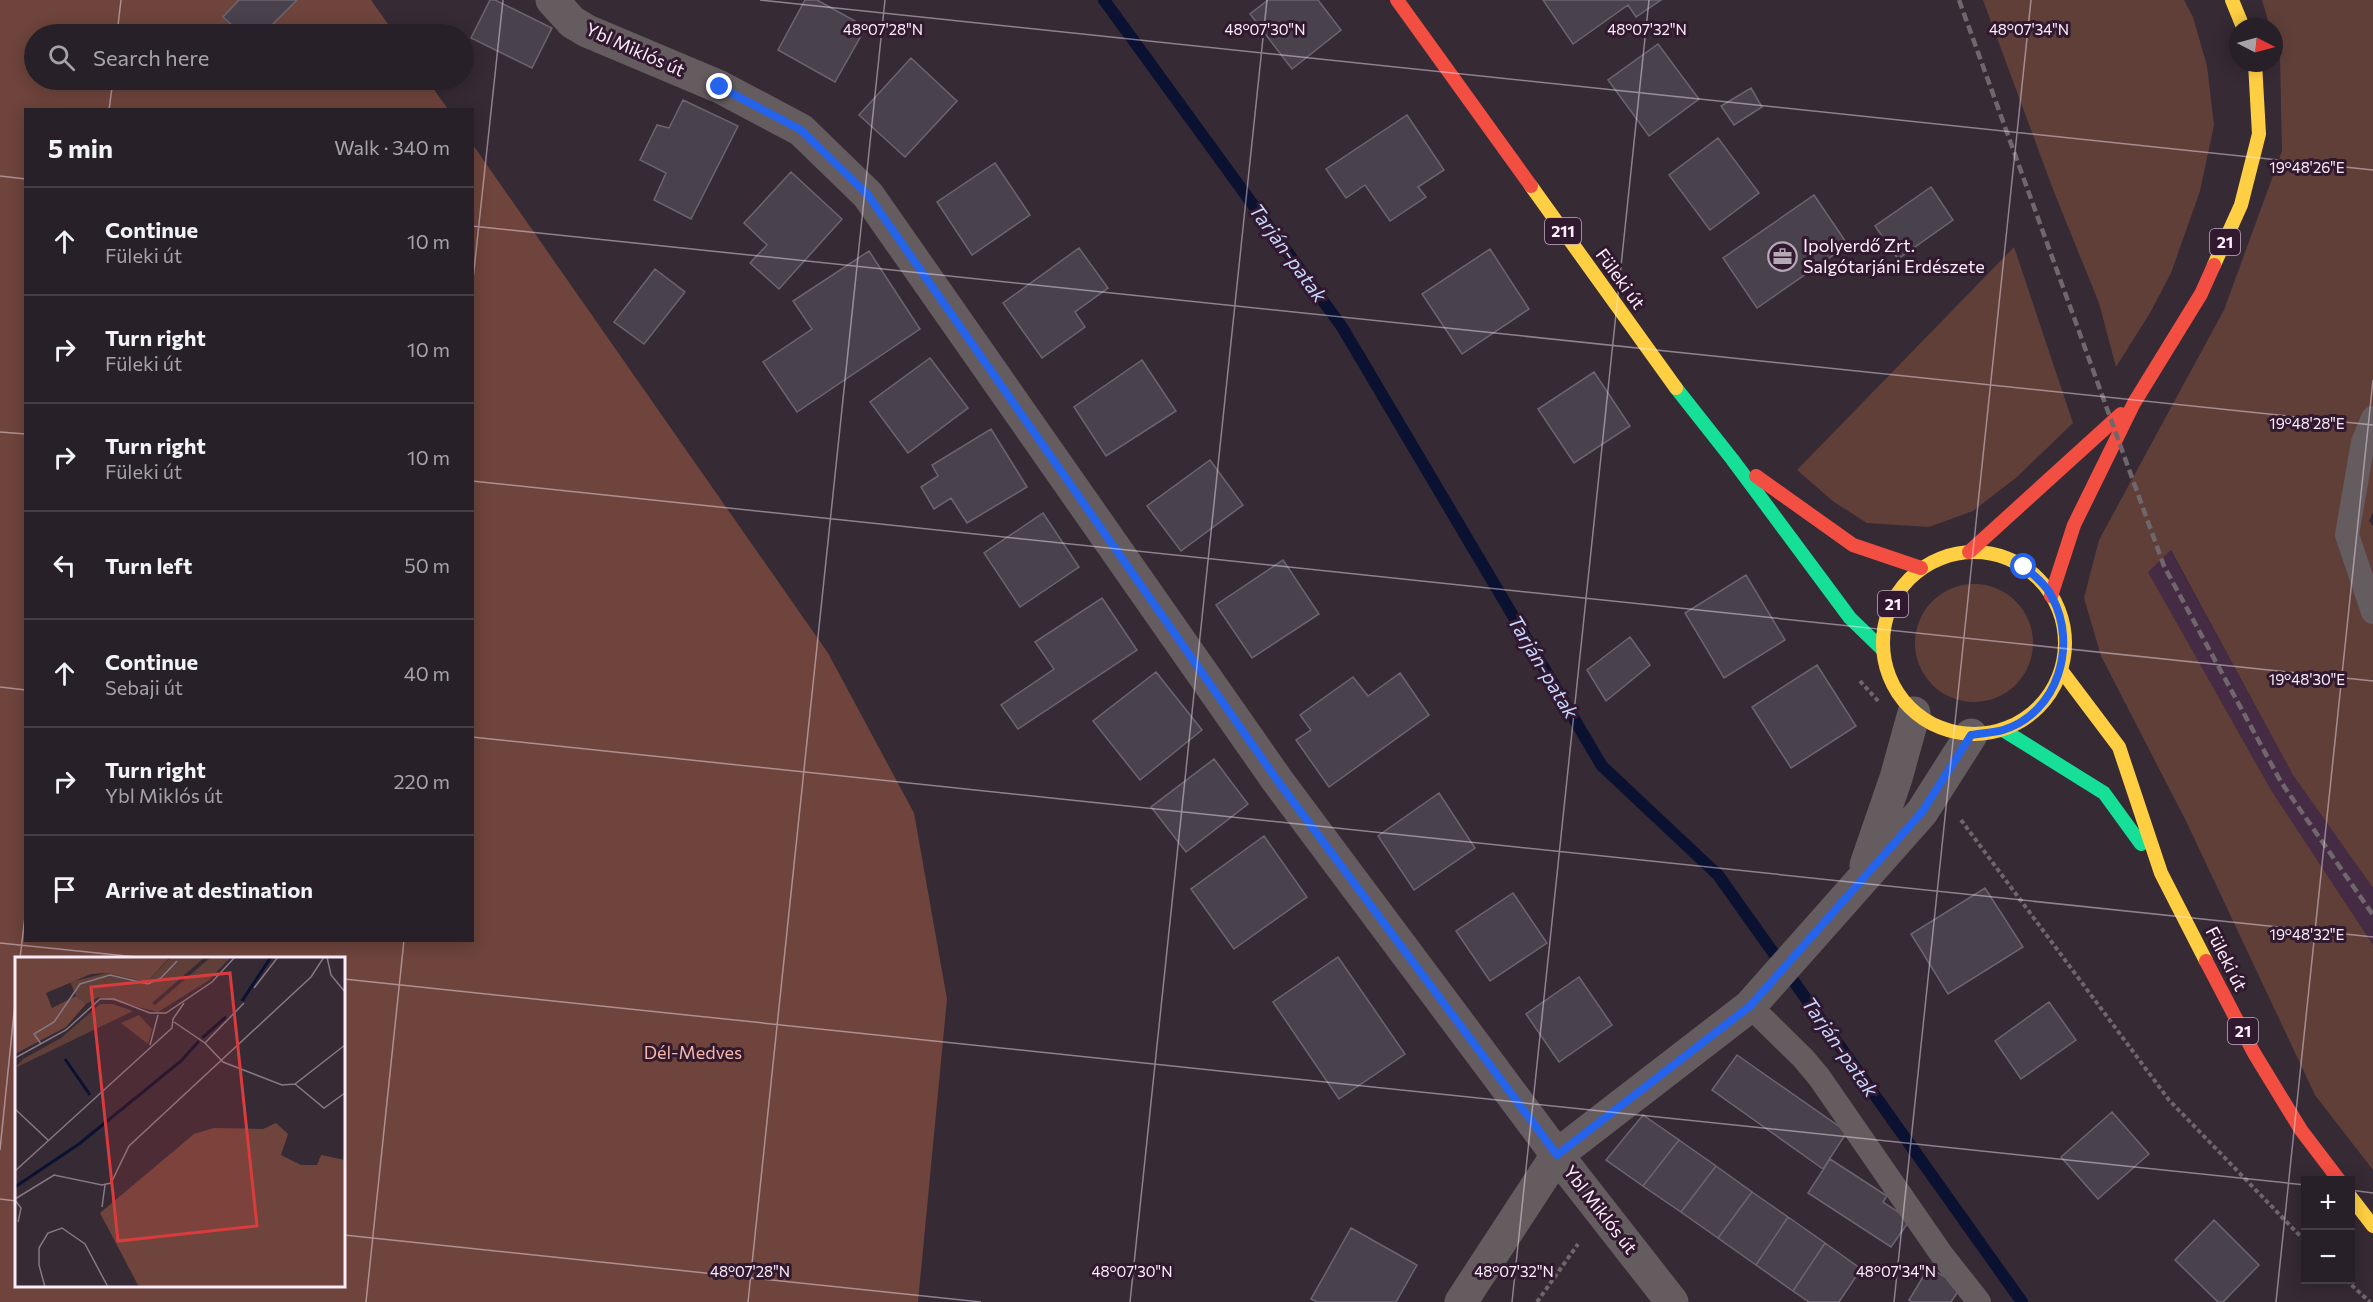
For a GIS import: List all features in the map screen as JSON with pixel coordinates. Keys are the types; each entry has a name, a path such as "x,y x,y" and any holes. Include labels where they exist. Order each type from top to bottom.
{"main road":[{"name":"Füleki út","path":"1397,0 1684,399 1732,459 1850,618 1882,649"},
{"path":"2232,0 2239,18"},
{"name":"21","path":"2051,596 2074,525 2134,402 2201,294 2241,205 2259,134 2256,72"},
{"name":"21","path":"1969,552 2134,402"},
{"name":"Füleki út","path":"1732,459 1853,545 1921,568"},
{"name":"Füleki út","path":"1969,552 1989,553 2007,558 2032,574 2051,596 2064,631 2061,670 2052,690 2039,706 2022,720 2003,730 1971,735 1941,728 1914,713 1892,684 1882,649 1886,618 1899,591 1921,568 1944,557 1969,552"},
{"name":"Füleki út","path":"2061,670 2119,747 2161,873"},
{"name":"Füleki út","path":"2003,730 2104,794 2161,873 2254,1053 2301,1130 2336,1176"},
{"path":"2355,1203 2373,1226"}],"street":[{"name":"Ybl Miklós út","path":"552,0 572,21 587,30 720,87 801,130 868,195 1277,780 1557,1155 1672,1302"},
{"path":"1862,878 1896,778 1914,713"},
{"path":"1461,1302 1557,1155 1760,995 1922,812 1971,735"}],"lane":[{"path":"2373,418 2362,442 2347,535 2373,612"},
{"path":"1760,995 1942,1255 1980,1302"}],"path":[{"path":"1936,789 1997,866 2169,1100 2301,1237"},
{"path":"1537,1302 1602,1213"},
{"path":"2350,1284 2370,1302"}],"shaded area":[{"path":"1983,0 2184,0 2193,17 2207,66 2214,125 2200,191 2171,273 2150,313 2116,367 2099,303 2054,192"},
{"path":"2262,0 2373,0 2373,512 2369,521 2373,526 2373,888 2293,775 2171,550 2148,572 2271,790 2373,945 2373,1170 2315,1095 2186,821 2101,656 2084,598 2099,540 2224,310 2282,151 2280,72 2283,72 2283,18 2267,18"},
{"path":"2014,247 2073,423 2017,477 1973,511 1929,527 1867,523 1834,502 1797,470"},
{"path":"2170,550 2293,775 2373,888 2373,945 2271,790 2148,572"},
{"path":"1974,584 1997,588 2016,601 2029,620 2033,643 2029,666 2016,685 1997,698 1974,702 1951,698 1932,685 1919,666 1915,643 1919,620 1932,601 1951,588"}],"green space":[{"name":"Dél-Medves","path":"0,0 371,0 388,24 24,24 24,90 434,90 447,108 24,108 24,942 474,942 474,146 828,653 914,813 947,999 918,1302 0,1302"}],"building":[{"path":"239,0 297,0 273,24 231,24 223,17"},
{"path":"490,0 495,0 552,28 532,68 474,39 474,32"},
{"path":"805,0 817,0 866,27 835,82 778,50"},
{"path":"1268,0 1318,0 1341,30 1292,69 1250,14"},
{"path":"1543,0 1661,0 1636,17 1628,5 1573,44"},
{"path":"1658,44 1699,99 1649,136 1608,80"},
{"path":"911,58 957,101 905,157 859,115"},
{"path":"1751,88 1762,107 1734,125 1721,106"},
{"path":"683,100 738,126 691,219 654,200 666,173 640,160 657,125 669,128"},
{"path":"1407,115 1444,170 1418,187 1426,197 1390,221 1365,185 1346,198 1326,169"},
{"path":"1718,138 1759,193 1710,230 1669,175"},
{"path":"995,163 1030,215 972,255 937,202"},
{"path":"791,172 842,219 779,289 750,263 767,245 744,223"},
{"path":"1931,187 1953,220 1898,259 1875,226"},
{"path":"1814,195 1848,245 1757,308 1723,258"},
{"path":"1079,248 1108,288 1075,312 1085,327 1042,358 1003,303"},
{"path":"1490,249 1529,309 1462,354 1422,294"},
{"path":"869,251 920,329 797,412 763,362 812,329 793,301"},
{"path":"655,269 685,292 644,344 614,322"},
{"path":"930,358 968,408 908,453 870,402"},
{"path":"1142,360 1176,411 1106,456 1074,407"},
{"path":"1594,372 1630,426 1574,463 1538,409"},
{"path":"991,429 1027,487 967,523 951,498 934,509 921,487 938,476 932,465"},
{"path":"1210,460 1243,505 1181,551 1147,506"},
{"path":"1043,513 1079,567 1020,607 984,553"},
{"path":"1283,560 1319,614 1252,658 1216,605"},
{"path":"1746,575 1785,640 1724,678 1685,613"},
{"path":"1102,598 1137,650 1018,729 1001,705 1054,669 1035,642"},
{"path":"1630,637 1650,665 1606,701 1587,670"},
{"path":"1817,665 1856,726 1791,768 1752,707"},
{"path":"1156,672 1202,730 1140,780 1093,721"},
{"path":"1400,673 1429,715 1329,787 1296,740 1311,730 1300,715 1353,677 1368,696"},
{"path":"1214,759 1248,804 1186,852 1151,807"},
{"path":"1439,793 1475,848 1414,890 1378,836"},
{"path":"1264,836 1307,897 1234,949 1191,889"},
{"path":"1985,888 2023,947 1948,994 1911,934"},
{"path":"1513,893 1547,943 1490,981 1456,931"},
{"path":"1338,957 1405,1054 1339,1099 1273,1002"},
{"path":"1579,977 1612,1025 1559,1062 1526,1014"},
{"path":"2049,1002 2076,1040 2021,1079 1995,1041"},
{"path":"1737,1055 1847,1132 1823,1169 1712,1090"},
{"path":"2112,1112 2149,1154 2098,1199 2061,1157"},
{"path":"1643,1115 1679,1140 1643,1186 1606,1160"},
{"path":"1679,1140 1716,1166 1681,1212 1643,1186"},
{"path":"1830,1159 1887,1196 1883,1202 1910,1220 1891,1247 1808,1193"},
{"path":"1716,1166 1752,1192 1718,1238 1681,1212"},
{"path":"1752,1192 1788,1217 1756,1265 1718,1238"},
{"path":"1788,1217 1825,1243 1793,1291 1756,1265"},
{"path":"2214,1220 2259,1265 2223,1302 2218,1302 2175,1260"},
{"path":"1351,1228 1417,1265 1396,1302 1317,1302 1311,1299"},
{"path":"1825,1243 1861,1269 1839,1302 1809,1302 1793,1291"},
{"path":"1929,1267 1961,1287 1951,1302 1912,1302 1909,1300"}],"waterway":[{"name":"Tarján-patak","path":"1104,0 1342,327 1602,766 1718,875 2022,1302"}],"railway":[{"path":"1959,0 2164,566 2281,782 2373,915"}],"traffic: fast":[{"path":"1676,388 1732,459 1850,618 1882,649"},
{"path":"2003,730 2104,793 2141,844"}],"traffic: slow":[{"path":"2232,0 2239,18"},
{"path":"2214,265 2241,205 2259,134 2256,72"},
{"path":"1531,186 1676,388"},
{"path":"1974,552 2009,559 2038,579 2058,608 2065,643 2058,678 2038,707 2009,727 1974,734 1939,727 1910,707 1890,678 1883,643 1890,608 1910,579 1939,559 1974,552"},
{"path":"2061,670 2119,747 2161,873 2206,961"},
{"path":"2355,1203 2373,1226"}],"traffic: jam":[{"path":"1397,0 1531,186"},
{"path":"2051,596 2074,525 2134,403 2201,294 2214,265"},
{"path":"1969,552 2121,414"},
{"path":"1756,476 1853,545 1921,568"},
{"path":"2206,961 2254,1053 2301,1130 2336,1176"}],"place":[{"name":"Ipolyerdő Zrt. Salgótarjáni Erdészete","path":"1782,256"}],"route":[{"path":"720,87 801,130 868,195 1277,780 1557,1155 1750,1006 1922,812 1971,735 2003,730 2022,720 2039,706 2052,690 2061,670 2064,631 2051,596 2039,580 2024,567"}]}
